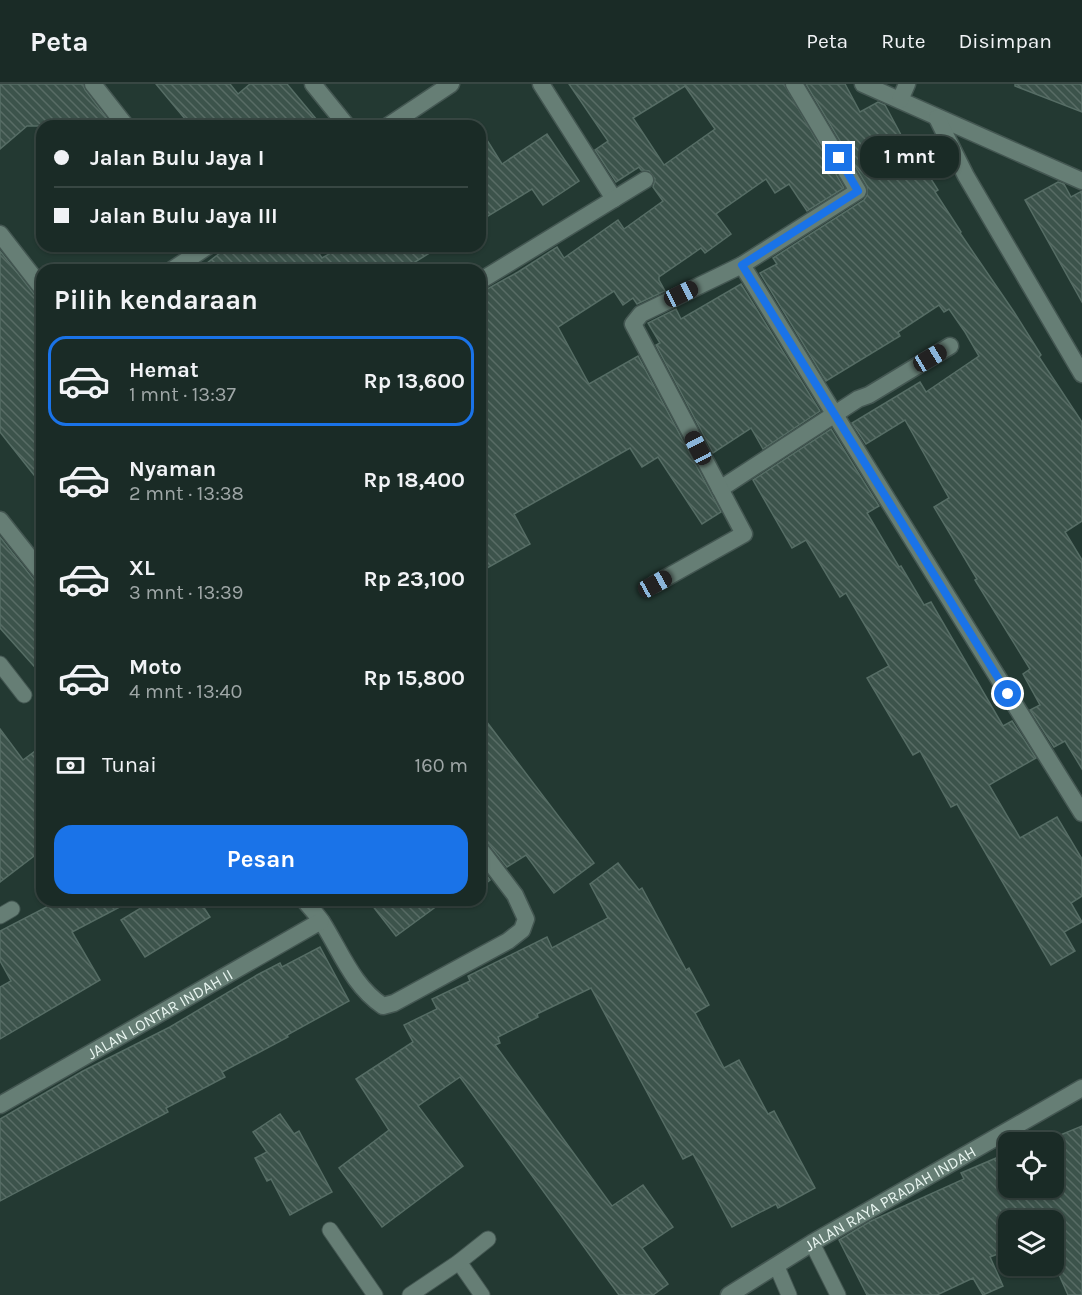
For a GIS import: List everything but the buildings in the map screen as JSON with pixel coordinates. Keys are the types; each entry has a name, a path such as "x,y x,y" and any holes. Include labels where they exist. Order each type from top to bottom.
{"street":[{"path":"93,84 121,120"},
{"path":"313,84 342,120"},
{"path":"397,120 451,84"},
{"path":"541,84 614,199"},
{"path":"655,584 744,534 633,324 641,314 742,265 858,191 794,84"},
{"path":"863,84 1082,181"},
{"path":"900,100 907,84"},
{"path":"937,118 966,176 1082,374"},
{"path":"486,277 645,180"},
{"path":"0,234 36,280"},
{"path":"181,264 199,252"},
{"path":"742,265 1082,813"},
{"path":"720,489 858,399 869,395 950,346"},
{"path":"0,520 36,565"},
{"path":"309,906 321,921 354,978 369,997 383,1006 394,1003 508,941 522,930 526,919 516,895 486,857"},
{"name":"JALAN LONTAR INDAH II","path":"0,1105 321,921"},
{"name":"JALAN RAYA PRADAH INDAH","path":"729,1295 812,1243 1082,1088"}],"lane":[{"path":"0,664 24,695"},
{"path":"330,1230 375,1295"},
{"path":"410,1295 488,1239"},
{"path":"812,1243 838,1295"},
{"path":"459,1262 482,1295"},
{"path":"777,1267 789,1295"}],"route":[{"path":"839,158 858,191 742,265 1008,694"}]}
